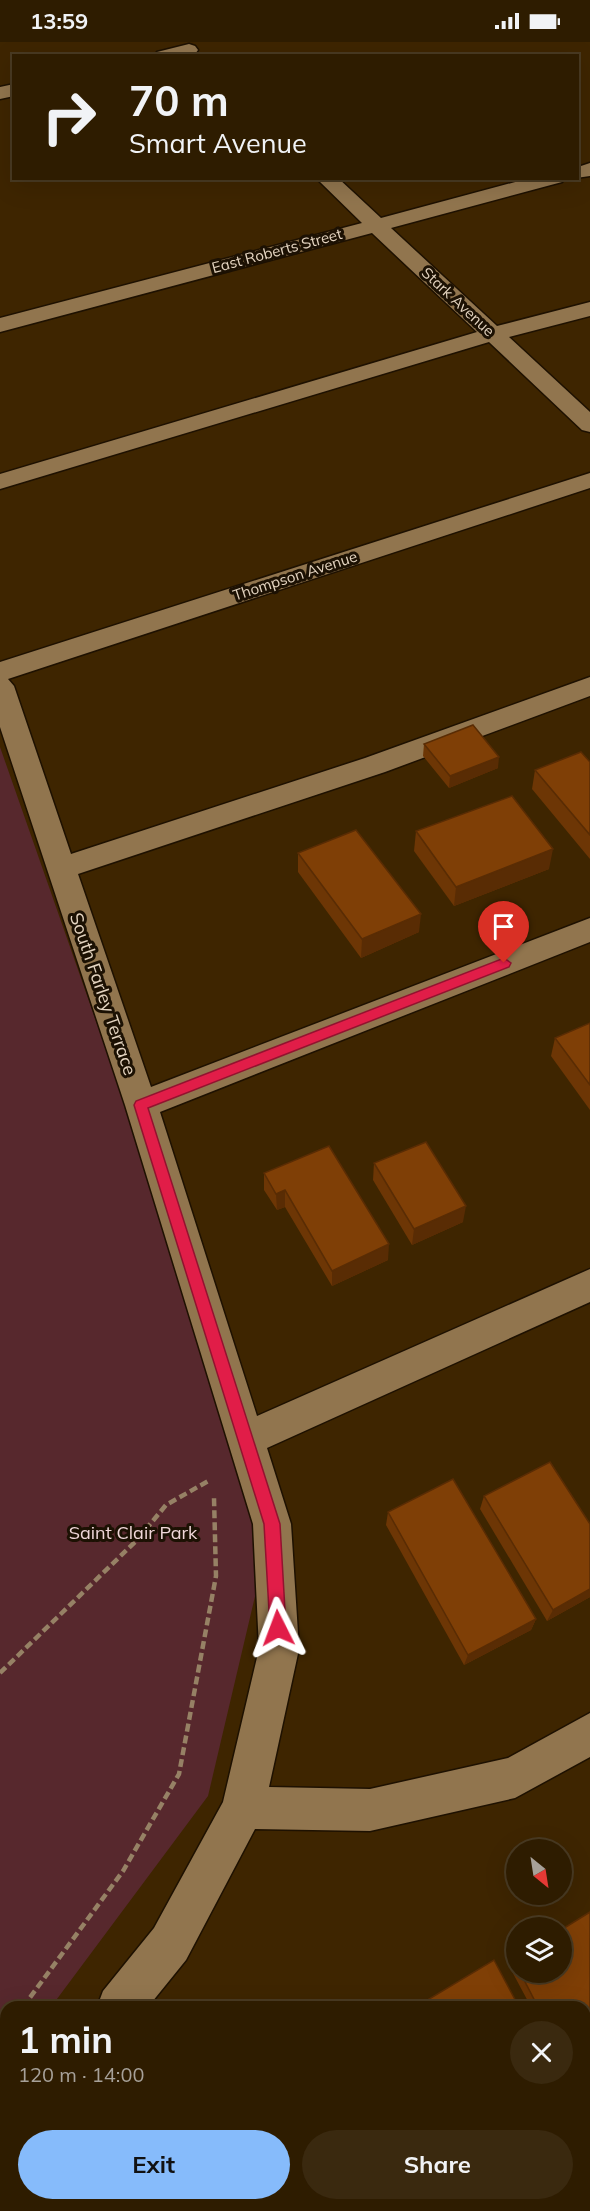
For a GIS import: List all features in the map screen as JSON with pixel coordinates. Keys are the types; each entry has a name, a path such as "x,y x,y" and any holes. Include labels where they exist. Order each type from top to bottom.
{"street":[{"path":"171,54 188,49"},
{"name":"Stark Avenue","path":"329,180 590,425"},
{"name":"East Roberts Street","path":"0,325 547,180"},
{"path":"0,482 493,334 590,309"},
{"name":"Thompson Avenue","path":"0,672 590,480"},
{"name":"South Farley Terrace","path":"0,686 141,1105 272,1524 279,1649 243,1808 170,1944 124,2001"},
{"path":"61,868 375,765 590,686"},
{"path":"141,1105 590,930"},
{"path":"245,1440 590,1285"},
{"path":"243,1808 370,1810 515,1778 590,1734"}],"path":[{"path":"0,1673 137,1540 166,1505 213,1479 216,1576 178,1774 123,1871 27,2001"}],"green space":[{"name":"Saint Clair Park","path":"0,747 272,1524 208,1796 55,2001 0,2001"}],"building":[{"path":"473,725 499,757 450,776 424,744"},
{"path":"581,752 590,762 590,835 535,770"},
{"path":"512,796 553,849 456,887 416,831"},
{"path":"356,830 421,914 362,939 298,853"},
{"path":"590,1023 590,1085 555,1038"},
{"path":"426,1142 466,1206 414,1229 374,1163"},
{"path":"329,1146 389,1244 332,1271 285,1190 276,1194 264,1173"},
{"path":"550,1462 590,1524 590,1589 553,1610 484,1496"},
{"path":"453,1479 536,1619 468,1655 388,1512"},
{"path":"590,1912 590,2001 535,2001 526,1983 572,1983 572,1923"},
{"path":"494,1960 516,2001 426,2001"}],"route":[{"path":"278,1628 272,1524 141,1105 504,963"}]}
